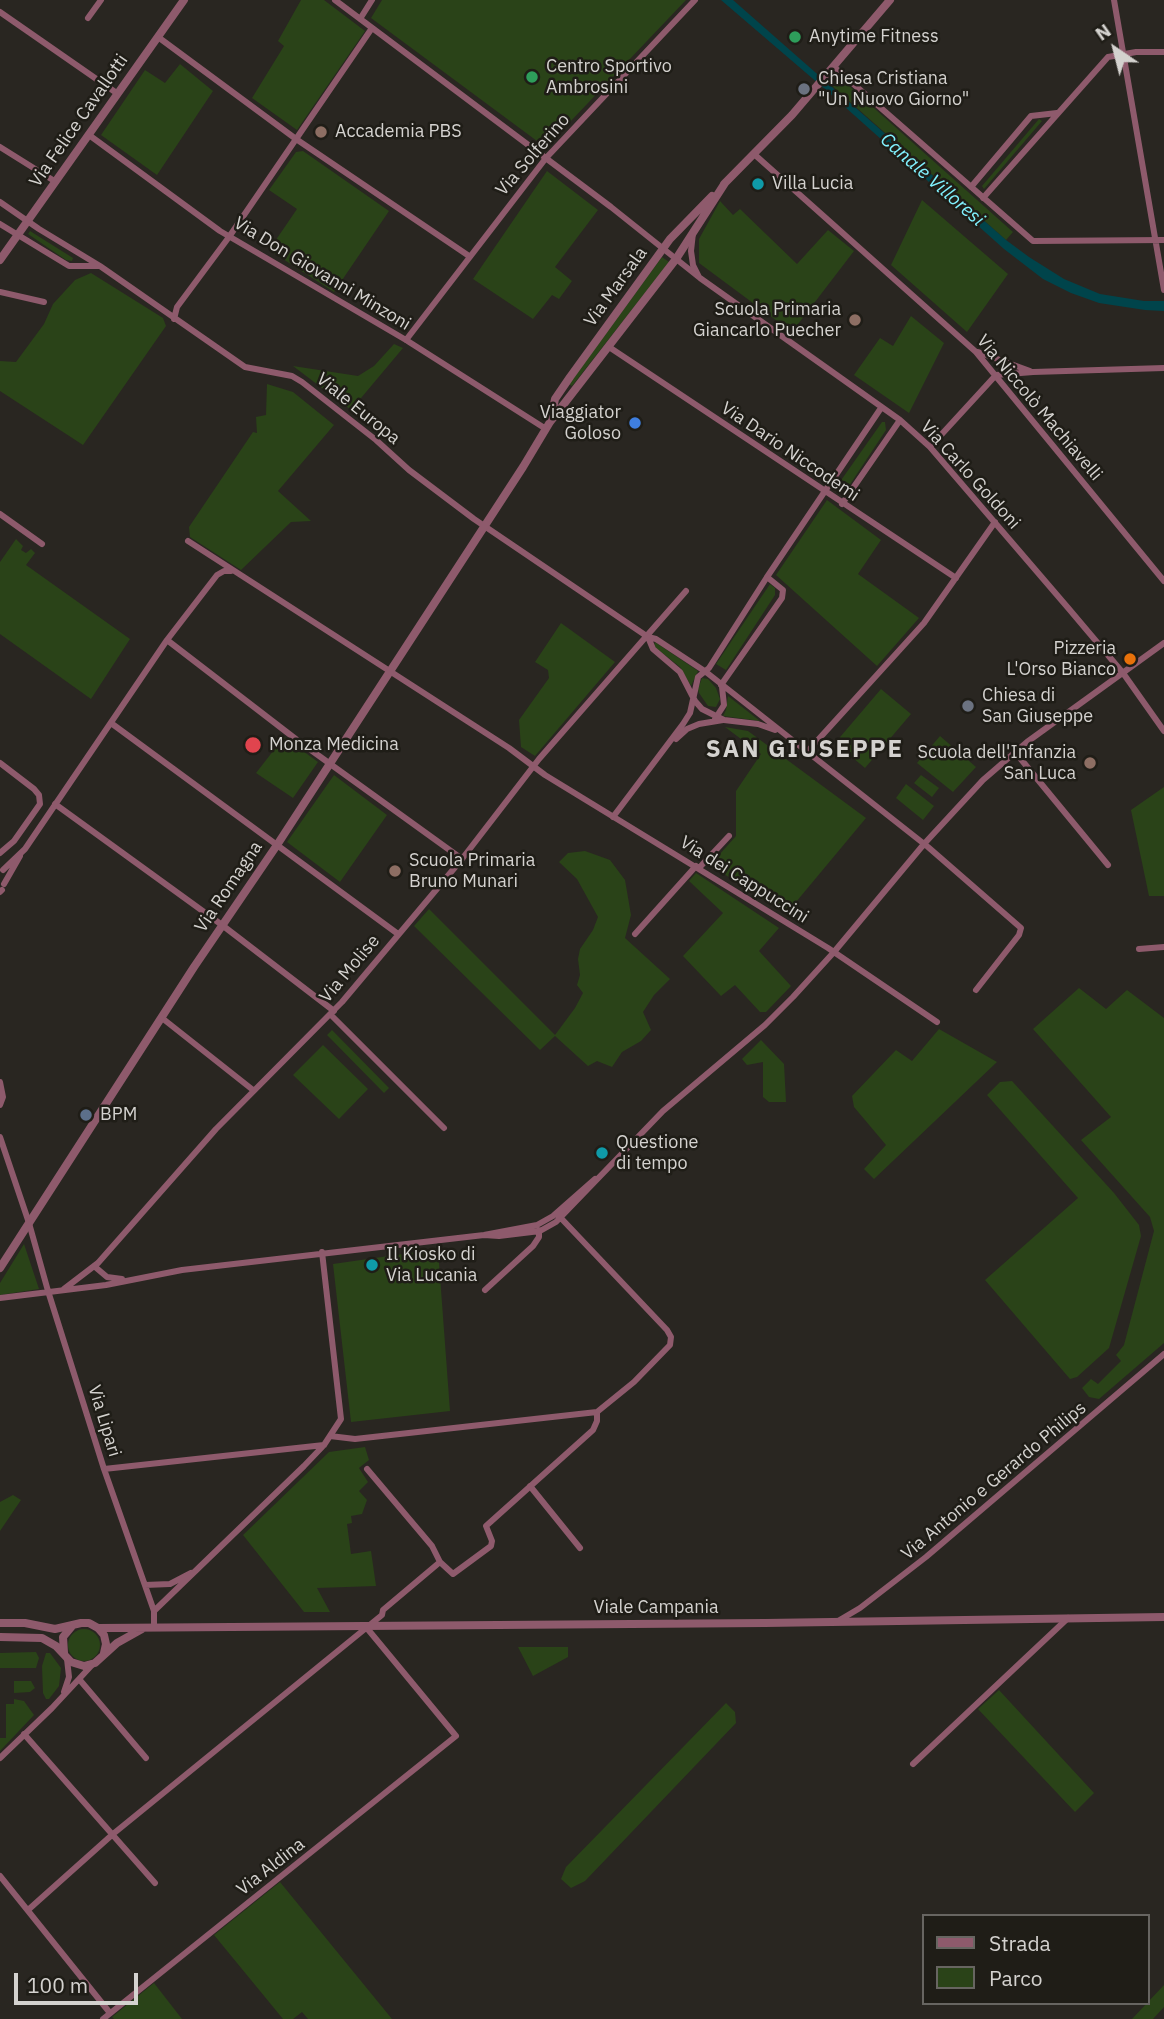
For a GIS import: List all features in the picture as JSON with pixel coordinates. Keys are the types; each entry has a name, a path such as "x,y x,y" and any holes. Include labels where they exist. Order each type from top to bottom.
{"street":[{"path":"88,18 101,0"},
{"name":"Via Felice Cavallotti","path":"0,260 184,0"},
{"name":"Via Carlo Goldoni","path":"335,0 546,158 700,278 900,420 930,447 995,522 1123,673 1164,731"},
{"path":"360,19 372,0"},
{"name":"Via Solferino","path":"406,340 546,158 695,0"},
{"name":"Via Marsala","path":"548,425 555,399 663,249 834,67 890,0"},
{"path":"1114,0 1164,290"},
{"path":"0,12 118,94"},
{"path":"174,319 177,307 229,237 372,28"},
{"path":"158,37 296,139 469,256"},
{"path":"981,196 1108,57 1164,52"},
{"path":"834,67 1033,241 1164,240"},
{"path":"971,187 1031,117 1058,113"},
{"name":"Via Don Giovanni Minzoni","path":"89,135 229,237 548,425"},
{"path":"0,147 56,182"},
{"name":"Via Niccolò Machiavelli","path":"754,154 976,352 1164,581"},
{"name":"Via Marsala","path":"484,525 548,425 676,259 725,183"},
{"name":"Viale Europa","path":"0,202 100,266 245,366 292,376 302,382 376,440 409,470 484,525 648,637"},
{"path":"0,224 69,266 100,266"},
{"path":"693,233 693,265 700,278"},
{"path":"0,250 10,246"},
{"path":"0,292 44,302"},
{"name":"Via Dario Niccodemi","path":"609,347 956,578"},
{"path":"976,352 1032,372"},
{"path":"930,447 996,376 1032,372 1164,368"},
{"path":"613,817 690,713 696,680 706,672 881,408"},
{"path":"842,504 900,420"},
{"path":"0,514 42,544"},
{"path":"807,752 924,623 995,522"},
{"name":"Via Romagna","path":"0,1268 484,525"},
{"name":"Via dei Cappuccini","path":"188,541 545,775 834,952 937,1022"},
{"path":"2,890 22,851 166,640 217,575 224,571 233,572"},
{"path":"717,719 723,705 722,685 782,598 783,590 767,577"},
{"name":"Via Molise","path":"65,1289 94,1266 179,1168 332,1012 462,859 535,766 686,591"},
{"path":"648,637 656,639 706,672 924,844 1021,928 1019,936 976,990"},
{"path":"648,637 653,649 680,672 693,698 702,709 717,719"},
{"path":"166,640 462,859"},
{"path":"0,1298 322,1252 484,1235 499,1236 538,1228 558,1216 590,1189 673,1101 765,1025 834,952 974,789 1015,752 1164,643"},
{"path":"667,747 687,729 717,719 758,724 780,732"},
{"path":"111,723 398,934"},
{"path":"1015,752 1108,865"},
{"path":"0,763 34,789 39,795 40,804 14,841 0,853"},
{"path":"55,804 222,925 332,1012 444,1128"},
{"path":"635,934 729,836"},
{"path":"2,890 2,868 22,851"},
{"path":"1139,948 1164,947"},
{"path":"162,1018 253,1090"},
{"path":"0,1082 3,1097 0,1105"},
{"name":"Via Lipari","path":"0,1137 104,1469 154,1611 151,1626"},
{"path":"330,1436 355,1439 597,1412 643,1373 670,1345 671,1337 558,1216"},
{"path":"485,1290 533,1246 539,1237 538,1228"},
{"path":"154,1611 324,1445 341,1419 322,1252"},
{"path":"94,1266 107,1277 124,1280"},
{"name":"Via Antonio e Gerardo Philips","path":"836,1622 860,1608 926,1557 1164,1354"},
{"path":"367,1469 432,1546 440,1562 451,1574 456,1574 491,1546 492,1541 486,1526 593,1430 597,1412"},
{"path":"104,1469 324,1445"},
{"path":"530,1486 580,1548"},
{"path":"28,1910 113,1834 366,1627 440,1562"},
{"path":"145,1585 170,1584 195,1570"},
{"name":"Viale Campania","path":"98,1628 1164,1617"},
{"path":"913,1764 1068,1618"},
{"path":"0,1623 25,1623 55,1629 87,1623 98,1628 105,1640 103,1655 0,1758"},
{"path":"60,1700 69,1677 62,1646 63,1637 75,1624"},
{"name":"Viale Campania","path":"103,1655 117,1643 151,1626"},
{"name":"Via Aldina","path":"103,2019 456,1735 366,1627"},
{"path":"0,1637 39,1637 53,1644 78,1666 92,1665"},
{"path":"79,1679 146,1758"},
{"path":"24,1734 155,1883"},
{"path":"0,1876 110,2013"}],"green space":[{"path":"301,0 324,0 365,31 297,130 252,98 284,46 278,41"},
{"name":"Centro Sportivo Ambrosini","path":"382,0 686,0 549,144 541,144 371,18"},
{"path":"180,64 213,91 157,175 101,135 145,70 165,83"},
{"path":"838,76 1013,232 1006,240 831,85"},
{"path":"1039,119 1042,121 984,189 982,186"},
{"path":"303,151 389,211 334,292 269,250 297,209 269,190 296,152"},
{"path":"547,171 598,210 555,267 572,281 559,299 552,295 533,319 473,279"},
{"path":"922,200 1008,274 967,332 891,265"},
{"path":"720,201 733,215 740,209 797,264 828,230 854,251 792,332 699,263 699,239"},
{"path":"30,231 73,258 72,261 66,260 28,234"},
{"path":"662,257 669,262 572,386 569,384"},
{"path":"91,273 163,318 166,326 83,445 0,391 0,361 16,362 44,324 53,304 75,280"},
{"path":"911,316 944,343 909,413 854,375 880,338 893,346"},
{"path":"394,344 403,348 351,410 293,366 358,376 374,366"},
{"path":"267,384 293,392 334,425 278,491 311,521 291,522 241,570 190,537 189,527 253,432 257,433 256,417 266,415"},
{"path":"882,422 885,422 886,430 845,492 839,493 837,486"},
{"path":"827,500 881,540 858,574 919,618 877,666 776,575"},
{"path":"16,539 23,546 21,550 26,553 31,549 35,553 26,565 130,639 91,699 0,634 0,562"},
{"path":"770,584 775,588 775,595 726,670 716,664"},
{"path":"561,623 615,662 535,756 521,747 519,720 549,678 548,670 535,662"},
{"path":"655,642 698,671 691,686 680,667 656,648"},
{"path":"702,678 708,679 716,688 720,699 716,707 708,706 699,693"},
{"path":"881,689 911,714 865,768 835,743"},
{"path":"728,696 760,721 723,716"},
{"path":"725,727 748,731 866,818 786,914 710,865 736,836 736,791 761,754"},
{"path":"940,736 976,767 953,792 917,763"},
{"path":"284,737 318,762 293,798 256,773"},
{"path":"334,775 387,815 340,882 287,842"},
{"path":"921,775 939,788 932,797 914,783"},
{"path":"906,784 934,806 923,820 896,798"},
{"path":"1164,787 1164,896 1149,896 1131,810"},
{"path":"585,851 610,860 625,880 631,915 625,938 670,979 654,995 643,1012 651,1030 641,1041 622,1052 612,1067 597,1061 588,1066 555,1036 540,1050 414,926 429,909 555,1035 583,993 577,985 580,975 578,959 580,949 598,917 577,879 559,862 568,853"},
{"path":"696,873 779,928 759,951 791,986 766,1012 760,1012 735,985 721,996 683,956 723,913 689,881"},
{"path":"1079,988 1106,1009 1127,990 1164,1018 1164,1343 1099,1399 1089,1397 1082,1388 1091,1379 1098,1384 1121,1361 1116,1355 1124,1345 1154,1231 1150,1217 1081,1140 1111,1117 1033,1029"},
{"path":"939,1029 997,1062 874,1179 864,1169 886,1145 854,1107 852,1096 896,1050 912,1061"},
{"path":"332,1030 389,1088 384,1093 327,1035"},
{"path":"761,1040 784,1064 786,1102 769,1102 763,1097 763,1062 747,1065 742,1059"},
{"path":"323,1045 368,1089 339,1119 293,1075"},
{"path":"1012,1081 1114,1193 1139,1225 1141,1236 1109,1348 1077,1377 1070,1379 985,1280 1078,1198 987,1095 1000,1082"},
{"path":"24,1244 39,1289 0,1295 0,1283"},
{"path":"438,1249 450,1411 351,1422 333,1264"},
{"path":"365,1447 369,1460 359,1468 368,1482 359,1491 367,1500 362,1514 351,1516 352,1523 347,1524 351,1554 371,1551 376,1586 317,1588 330,1612 304,1612 243,1535 329,1452"},
{"path":"13,1495 21,1500 0,1531 0,1502"},
{"path":"84,1629 95,1634 100,1645 95,1656 84,1661 73,1656 68,1645 73,1634"},
{"path":"518,1647 568,1647 568,1657 533,1676"},
{"path":"36,1652 39,1658 36,1668 0,1668 0,1653"},
{"path":"46,1653 50,1653 61,1668 59,1686 49,1699 46,1699 43,1693 42,1666"},
{"path":"14,1681 31,1681 35,1688 30,1692 14,1693"},
{"path":"999,1690 1094,1793 1075,1812 978,1709"},
{"path":"14,1699 24,1701 34,1715 0,1751 0,1738 6,1738 6,1704 14,1704"},
{"path":"726,1703 735,1712 736,1723 585,1881 571,1888 561,1879 566,1867"},
{"path":"280,1882 392,2019 308,2019 302,2012 293,2019 283,2019 214,1935"},
{"path":"154,1983 182,2019 112,2017"},
{"path":"1164,1985 1164,2007 1153,2019 1132,2019 1145,2005 1150,2005 1150,2000"}],"water":[{"name":"Canale Villoresi","path":"721,0 733,0 1006,240 1029,257 1064,279 1100,294 1144,301 1164,301 1164,311 1099,303 1043,279 1004,249"}],"place":[{"name":"Anytime Fitness","path":"795,37"},
{"name":"Centro Sportivo Ambrosini","path":"532,77"},
{"name":"Chiesa Cristiana \"Un Nuovo Giorno\"","path":"804,89"},
{"name":"Accademia PBS","path":"321,132"},
{"name":"Villa Lucia","path":"758,184"},
{"name":"Scuola Primaria Giancarlo Puecher","path":"855,320"},
{"name":"Viaggiator Goloso","path":"635,423"},
{"name":"Pizzeria L'Orso Bianco","path":"1130,659"},
{"name":"Chiesa di San Giuseppe","path":"968,706"},
{"name":"Monza Medicina","path":"253,745"},
{"name":"Scuola dell'Infanzia San Luca","path":"1090,763"},
{"name":"Scuola Primaria Bruno Munari","path":"395,871"},
{"name":"BPM","path":"86,1115"},
{"name":"Questione di tempo","path":"602,1153"},
{"name":"Il Kiosko di Via Lucania","path":"372,1265"}],"district":[{"name":"SAN GIUSEPPE","path":"805,750"}]}
